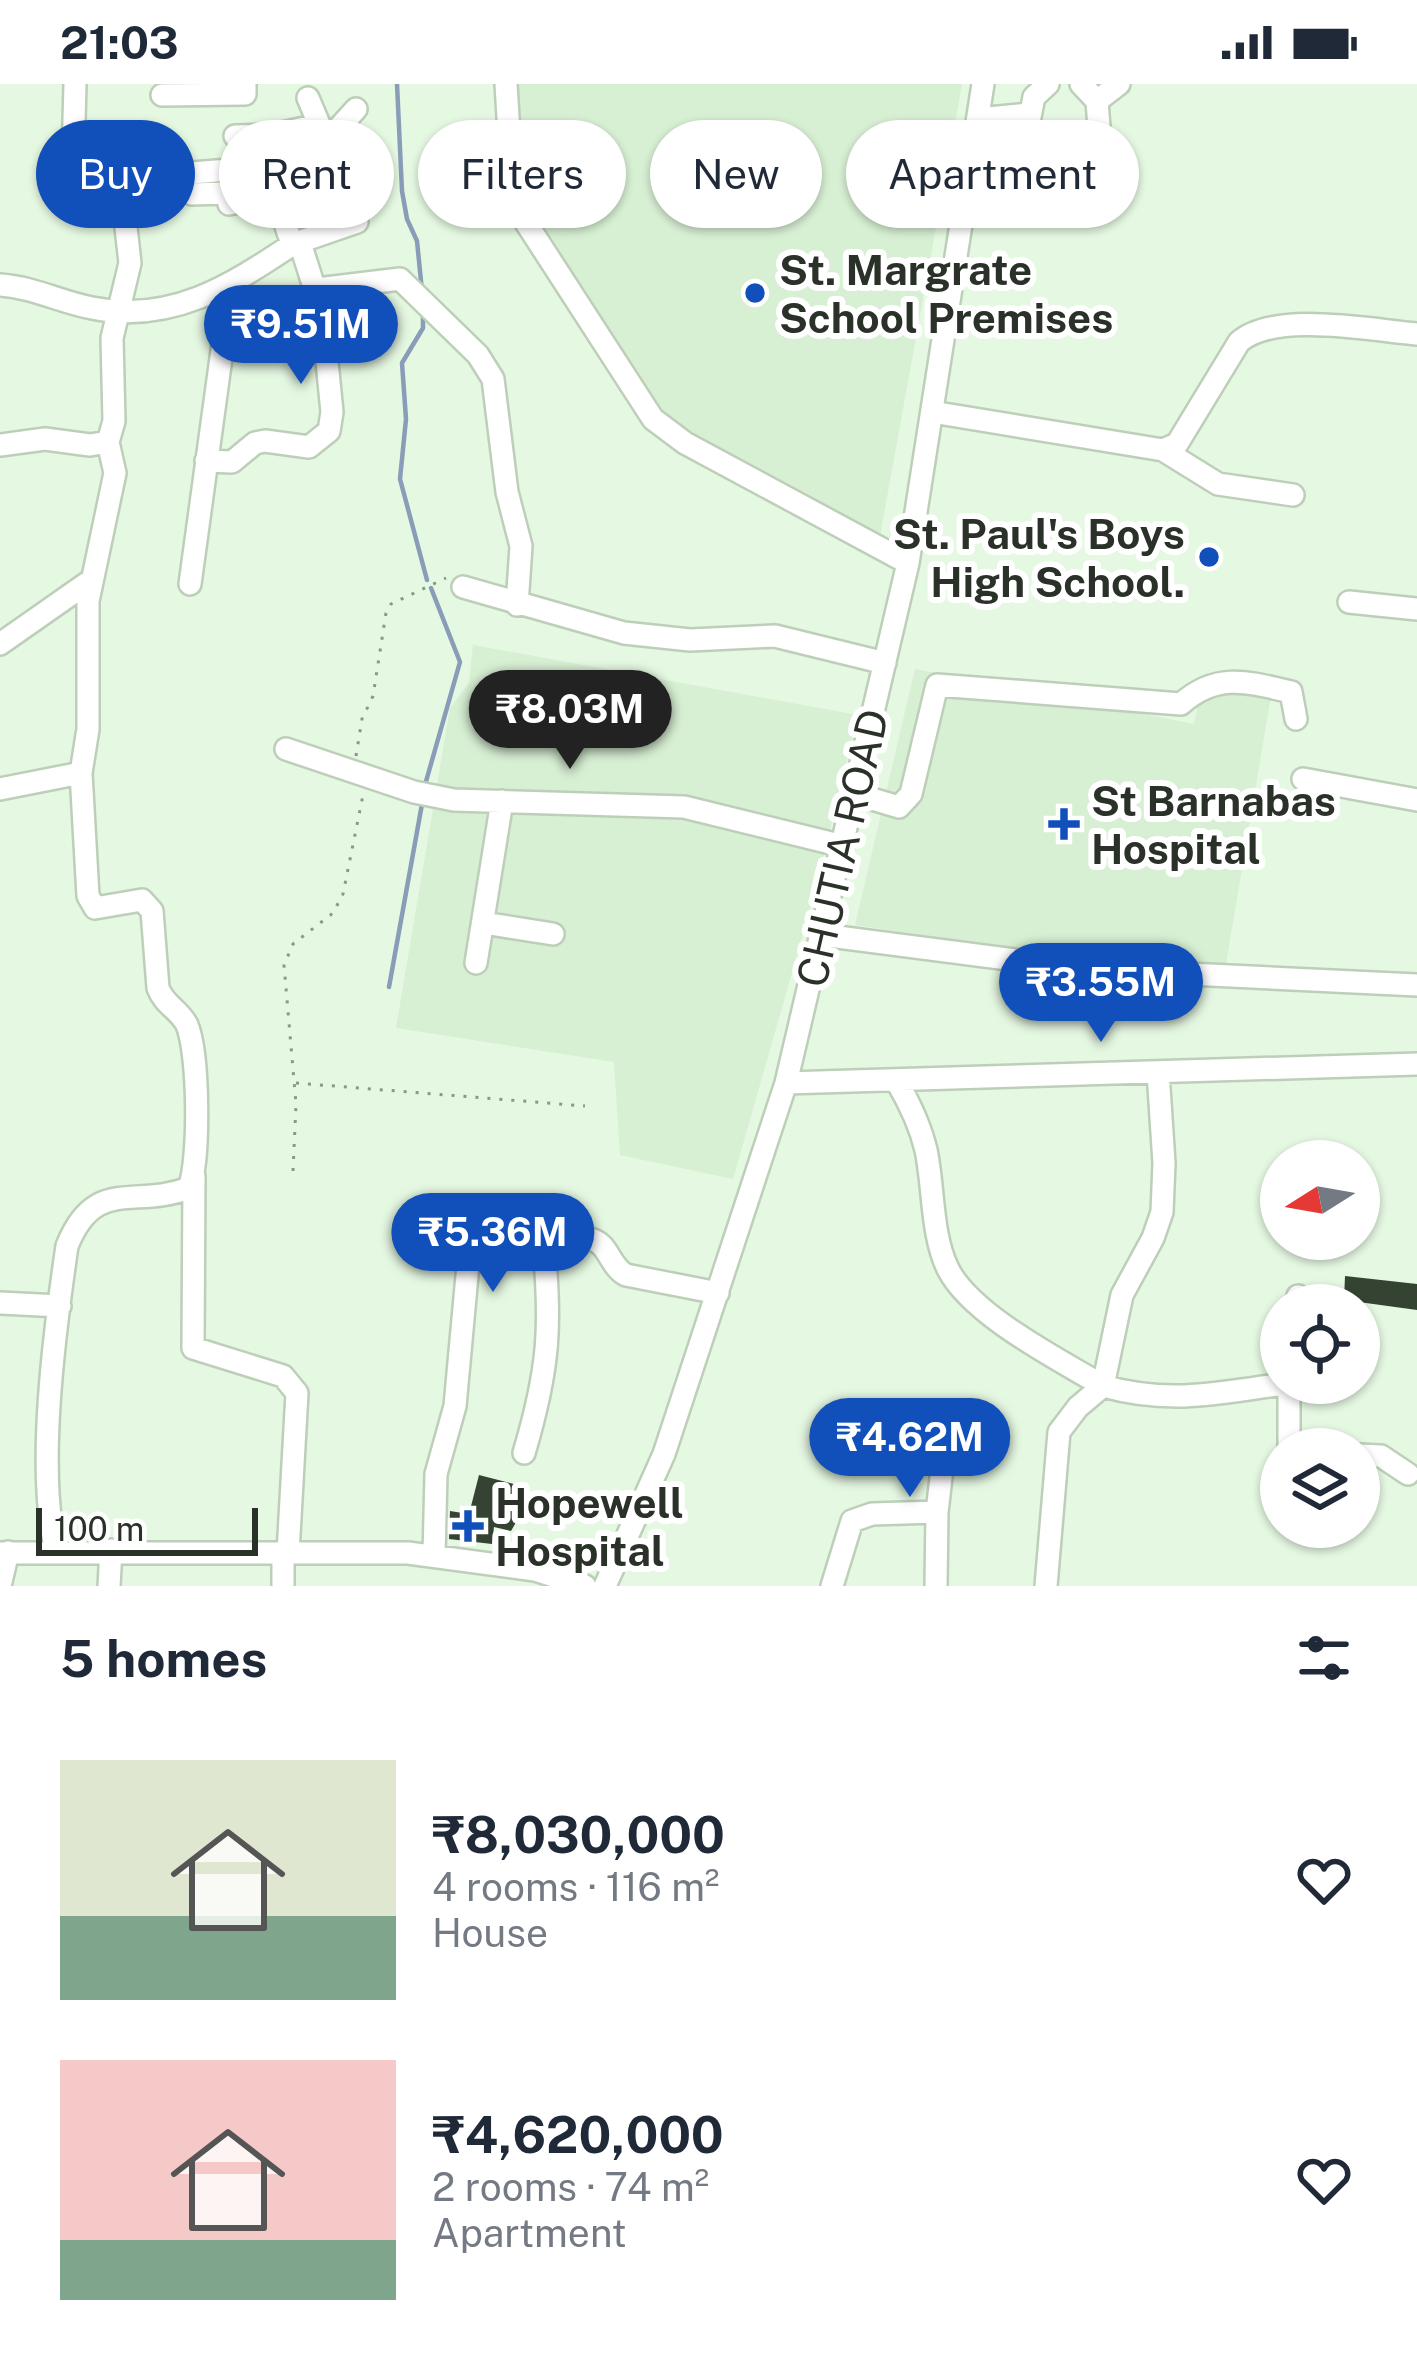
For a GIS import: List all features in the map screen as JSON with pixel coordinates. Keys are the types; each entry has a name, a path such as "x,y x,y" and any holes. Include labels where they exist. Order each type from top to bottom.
{"street":[{"path":"74,120 75,84"},
{"path":"506,84 512,183 521,214 653,419 685,443 908,563"},
{"name":"CHUTIA ROAD","path":"605,1586 664,1454 786,1083 908,563 983,84"},
{"path":"1048,84 1034,97 1028,114 1031,131 1058,152 1075,151 1090,142 1099,127 1097,101 1081,84"},
{"path":"1097,101 1119,84"},
{"path":"162,95 240,90 237,120"},
{"path":"308,98 316,120"},
{"path":"343,120 356,109"},
{"path":"978,119 1028,114"},
{"path":"126,228 130,263 112,338 114,421 108,442 115,473 90,581 88,729 81,773 90,905 103,909 147,903 158,988 162,1000 187,1024 193,1046 193,1348 283,1376 297,1393 283,1586"},
{"path":"206,461 232,462 266,441 309,446 329,431 332,412 317,289 292,228"},
{"path":"0,285 117,312 172,308 231,285 302,241 340,228"},
{"path":"317,289 400,279 488,367 507,491 521,546 518,605"},
{"path":"190,584 231,285"},
{"path":"1163,450 1177,444 1239,342 1253,329 1291,325 1417,334"},
{"path":"932,412 1163,450 1218,484 1293,496"},
{"path":"0,445 45,439 90,446 108,442"},
{"path":"0,644 90,581"},
{"path":"463,587 652,637 775,636 885,663"},
{"path":"1349,602 1417,609"},
{"path":"855,794 898,807 910,794 937,685 1181,704 1201,687 1235,679 1291,692 1296,719"},
{"path":"286,749 454,800 684,807 842,846"},
{"path":"0,789 81,773"},
{"path":"1303,779 1417,800"},
{"path":"476,963 502,802"},
{"path":"483,923 554,934"},
{"path":"822,935 1085,969 1417,985"},
{"path":"786,1083 1417,1064"},
{"path":"1046,1586 1055,1444 1066,1420 1102,1386 1122,1295 1162,1211 1158,1072"},
{"path":"897,1082 915,1113 926,1148 940,1242 955,1279 991,1313 1102,1386 1173,1400 1260,1387"},
{"path":"57,1553 47,1509 67,1246 82,1215 116,1197 178,1192 189,1188 194,1176"},
{"path":"524,1453 544,1387 550,1347 544,1238"},
{"path":"434,1556 436,1474 455,1406 466,1252 476,1240 597,1240 617,1270 626,1275 718,1293"},
{"path":"0,1303 60,1306"},
{"path":"936,1586 937,1512 948,1417"},
{"path":"1380,1456 1414,1478"},
{"path":"832,1586 852,1520 862,1515 937,1512"},
{"path":"111,1550 114,1584"},
{"path":"0,1586 4,1553 111,1550 434,1556 535,1570 585,1586"}],"path":[{"path":"293,1171 294,1083 284,965 293,944 333,913 344,894 391,604 434,580 447,578 463,587"},
{"path":"294,1083 585,1106"}],"shaded area":[{"name":"St. Margrate School Premises","path":"514,84 962,84 955,120 846,120 846,228 936,228 880,536 682,450 543,228 626,228 626,120 518,120"},
{"path":"473,645 858,715 815,892 733,1179 620,1155 614,1062 396,1028 450,708 469,683"},
{"name":"St Barnabas Hospital","path":"915,669 1194,724 1201,687 1271,696 1226,964 1033,951 855,925"}],"building":[{"path":"1345,1276 1417,1284 1417,1310 1380,1305 1380,1284 1345,1284"},
{"path":"479,1475 522,1486 530,1498 511,1531 494,1527 492,1544 449,1539 450,1511 469,1514"}],"waterway":[{"path":"397,84 402,191 417,241 422,291"},
{"path":"423,314 423,328 402,363 406,419 400,479 427,580"},
{"path":"425,785 460,662 431,588"},
{"path":"389,987 422,804"}],"place":[{"name":"St. Margrate School Premises","path":"755,293"},
{"name":"St. Paul's Boys High School.","path":"1209,557"},
{"name":"St Barnabas Hospital","path":"1064,824"},
{"name":"Hopewell Hospital","path":"468,1526"}]}
